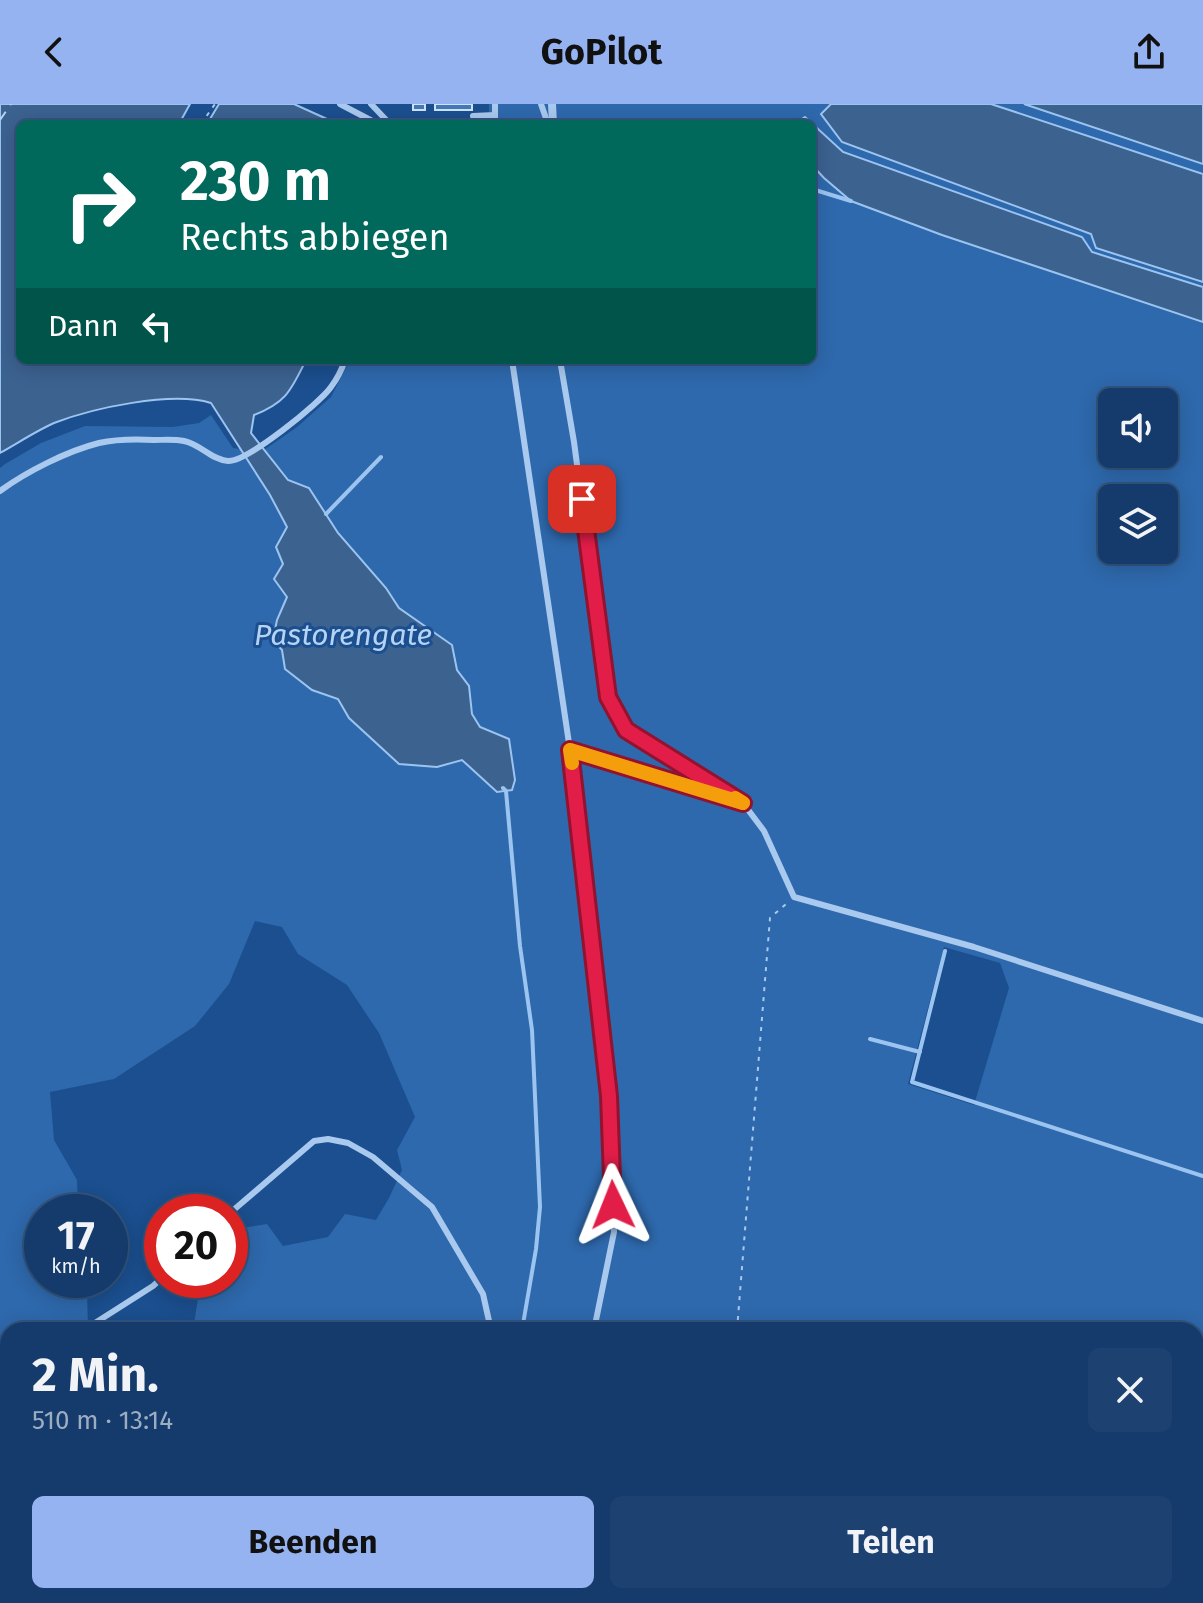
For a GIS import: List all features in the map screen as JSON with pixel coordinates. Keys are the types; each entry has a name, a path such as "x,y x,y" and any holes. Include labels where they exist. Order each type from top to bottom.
{"lane":[{"path":"340,104 370,120"},
{"path":"371,104 386,120"},
{"path":"473,116 495,119 495,104"},
{"path":"0,491 61,458 97,444 125,439 182,440 224,460 243,457 295,422 322,399 343,364"},
{"path":"513,364 570,750 609,1096 614,1232 596,1322"},
{"path":"561,364 608,697 626,730 743,803 764,831 794,897 974,947 1203,1021"},
{"path":"570,750 743,803"},
{"path":"248,1198 314,1141 328,1139 348,1143 373,1157 432,1207 483,1294 489,1322"},
{"path":"97,1322 144,1292"}],"path":[{"path":"738,1322 770,918 794,897"}],"shaded area":[{"path":"489,104 831,104 822,114 1092,234 1096,248 1203,282 1203,287 1092,252 1082,237 843,152 816,127 816,120 805,117 800,120 489,120"},
{"path":"991,104 1024,104 1203,164 1203,174"},
{"path":"816,169 851,201 942,235 1203,322 1203,1322 194,1322 198,1298 248,1298 248,1227 267,1224 283,1246 328,1237 345,1214 376,1220 402,1170 397,1150 415,1117 379,1033 347,985 298,954 282,927 255,921 229,984 195,1026 114,1079 50,1092 54,1140 77,1180 78,1194 24,1194 24,1298 87,1298 88,1322 0,1322 0,468 41,443 85,426 173,427 199,423 211,415 233,448 240,449 287,527 276,547 283,564 287,597 277,620 285,669 312,690 338,699 349,718 398,764 437,767 462,760 509,739 480,727 472,714 469,686 457,670 452,645 399,608 386,588 338,533 309,488 288,480 264,450 297,427 331,397 348,364 816,364","holes":["944,947 1000,963 1009,988 974,1105 908,1084"]}],"water":[{"name":"Pastorengate","path":"0,104 190,104 181,120 16,120 16,364 304,364 287,394 254,415 251,433 288,480 309,488 338,533 386,588 399,608 452,645 457,670 469,686 472,714 480,727 509,739 515,780 512,790 497,792 462,760 437,767 399,764 349,718 338,699 312,690 285,669 282,650 273,640 287,597 274,579 283,564 276,547 287,527 211,403 154,400 89,412 54,423 0,453"},
{"path":"219,104 294,104 329,120 209,120"},
{"path":"831,104 991,104 1203,174 1203,282 1096,248 1091,234 842,142 821,114"},
{"path":"1024,104 1203,104 1203,164"},
{"path":"816,127 843,152 1082,237 1092,252 1203,287 1203,322 942,235 851,201 816,169"}],"building":[{"path":"413,104 425,104 425,110 413,110"},
{"path":"435,104 472,104 472,110 435,110"}],"waterway":[{"path":"816,190 851,201"},
{"path":"326,514 381,457"},
{"path":"503,788 506,791 520,946 532,1030 540,1207 523,1322"},
{"path":"945,951 912,1082 1203,1176"},
{"path":"870,1039 920,1052"}],"ferry route":[{"path":"0,120 11,104"}],"slow traffic":[{"path":"572,763 570,750 743,803 735,798"}],"route":[{"path":"582,499 608,697 626,730 743,803 570,750 609,1096 613,1205"}]}
